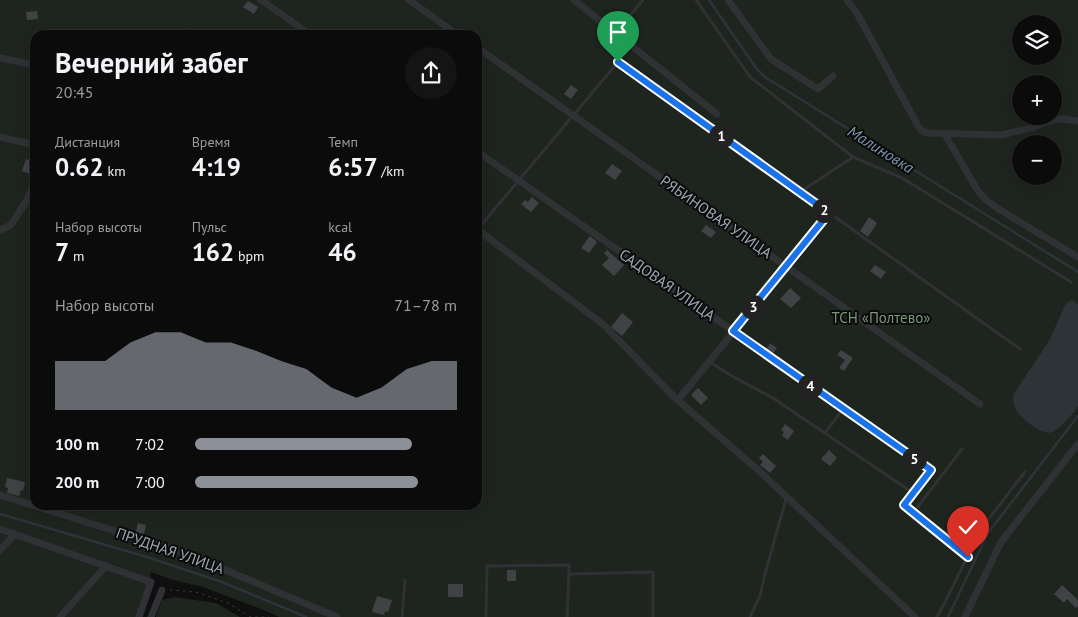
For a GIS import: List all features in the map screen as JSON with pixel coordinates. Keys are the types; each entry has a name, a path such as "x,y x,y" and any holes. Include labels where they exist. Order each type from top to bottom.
{"street":[{"path":"261,0 304,30"},
{"path":"409,0 451,30"},
{"path":"574,0 716,114"},
{"path":"728,0 772,59 818,90 833,76"},
{"path":"847,0 858,15 921,130 927,133 1002,135 1063,118 1078,121"},
{"name":"РЯБИНОВАЯ УЛИЦА","path":"482,51 980,404"},
{"path":"0,58 30,64"},
{"path":"944,134 978,191 986,200 1078,257"},
{"path":"0,137 30,143"},
{"name":"САДОВАЯ УЛИЦА","path":"482,155 931,470"},
{"path":"0,230 11,225 30,193"},
{"path":"482,233 604,325 678,400 758,470 915,617"},
{"path":"678,400 786,267"},
{"path":"965,617 1001,542 1078,444"},
{"name":"ПРУДНАЯ УЛИЦА","path":"0,495 30,504"},
{"name":"ПРУДНАЯ УЛИЦА","path":"48,510 185,553 337,617"},
{"path":"0,529 151,582 139,617"},
{"path":"0,550 15,534"},
{"path":"60,617 106,566"},
{"path":"151,617 162,590"}],"lane":[{"path":"615,33 643,0"},
{"path":"696,0 750,77 854,157 902,178 1071,282"},
{"path":"482,225 618,62 786,182"},
{"path":"854,157 800,192 1020,349"},
{"path":"709,361 773,398 913,493"},
{"path":"826,433 843,408"},
{"path":"913,513 962,449"},
{"path":"931,470 904,505 968,557"},
{"path":"937,617 981,529 1026,472"},
{"path":"750,617 760,596 787,497"},
{"path":"486,617 487,566 569,565 567,617"},
{"path":"568,574 654,572 653,617"},
{"path":"402,617 405,580"}],"path":[{"path":"786,267 829,213"},
{"path":"162,590 196,592 228,603 252,617 269,617"}],"green space":[{"name":"ТСН «Полтево»","path":"0,0 1078,0 1078,617 279,617 203,587 150,572 151,582 139,617 0,617"},
{"path":"174,597 216,603 240,617 156,617 162,600"}],"shaded area":[{"path":"1072,300 1078,304 1078,406 1060,427 1049,433 1037,429 1020,415 1014,404 1013,395 1049,341 1066,303"}],"building":[{"path":"248,1 258,7 254,14 243,7"},
{"path":"37,11 38,19 27,20 26,12"},
{"path":"571,85 578,90 571,99 564,94"},
{"path":"26,159 30,160 30,174 22,171"},
{"path":"612,164 622,171 615,180 605,173"},
{"path":"532,197 539,203 531,212 521,204 525,200 528,202"},
{"path":"869,217 877,223 868,237 860,231"},
{"path":"706,225 716,232 711,238 701,231"},
{"path":"590,236 597,242 589,253 581,248"},
{"path":"607,250 624,265 614,276 602,265 609,258 604,253"},
{"path":"875,265 886,272 881,279 870,271"},
{"path":"790,288 801,298 791,308 780,299"},
{"path":"622,313 633,322 622,336 611,327"},
{"path":"770,343 777,348 771,356 765,351"},
{"path":"841,350 853,358 844,371 839,368 845,360 837,355"},
{"path":"698,388 708,398 701,405 691,395"},
{"path":"785,424 794,431 788,440 782,436 784,432 781,430"},
{"path":"829,450 837,458 830,466 821,459"},
{"path":"763,454 776,466 770,473 760,465 763,462 759,458"},
{"path":"7,478 25,482 23,491 21,490 19,496 7,493 8,488 5,487"},
{"path":"138,523 146,525 144,534 136,532"},
{"path":"507,570 516,570 516,581 507,581"},
{"path":"448,584 463,584 463,597 448,597"},
{"path":"1062,585 1078,600 1076,608 1067,599 1064,603 1054,594"},
{"path":"377,596 392,600 388,612 385,611 384,615 372,612"}],"waterway":[{"name":"Малиновка","path":"709,0 756,68 765,77 1078,272"},
{"path":"948,617 988,533 1078,416"},
{"path":"0,514 147,557 222,582 306,617"}],"route":[{"path":"618,62 829,213 733,331 931,470 904,505 968,557"}]}
